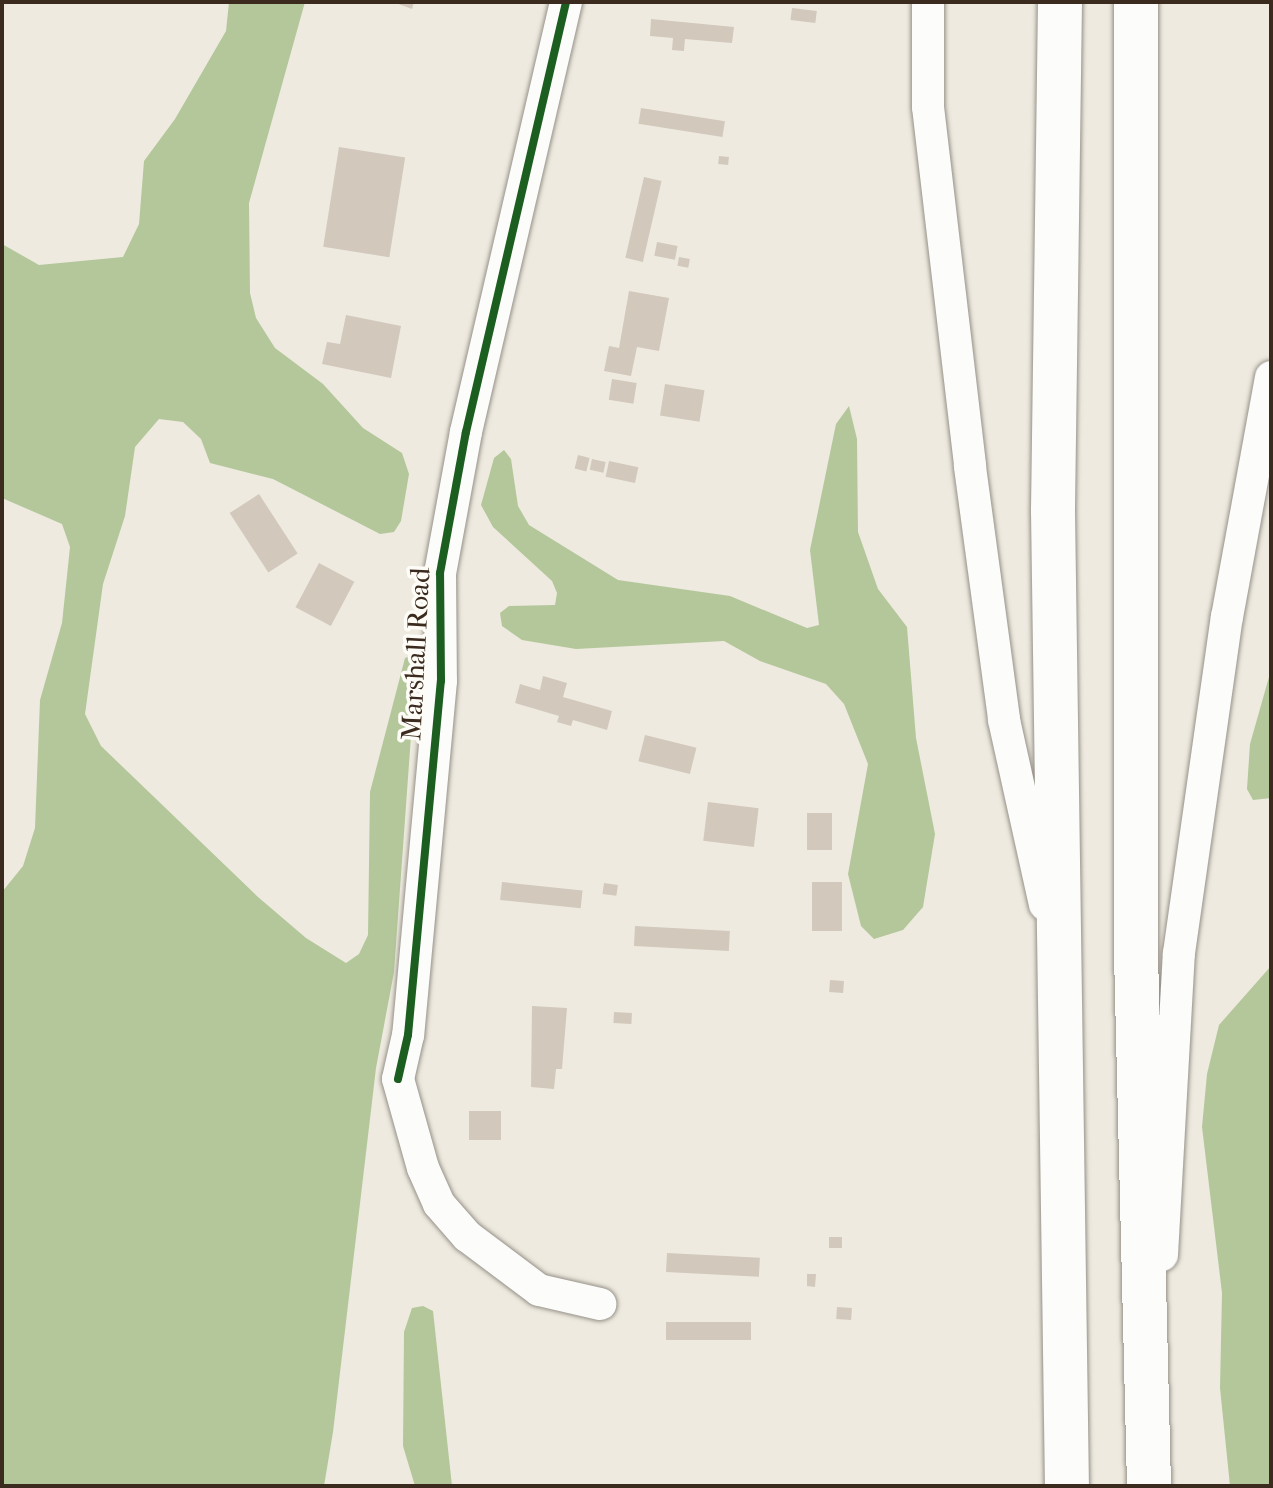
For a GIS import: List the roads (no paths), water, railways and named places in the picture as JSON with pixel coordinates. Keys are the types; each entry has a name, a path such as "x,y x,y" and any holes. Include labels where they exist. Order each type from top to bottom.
{"highway":[{"path":"1060,2 1053,511 1067,1486"},
{"path":"1136,2 1135,938 1149,1482"}],"street":[{"name":"Marshall Road","path":"566,2 466,432 440,573 441,681 408,1035 398,1079 423,1168 439,1204 467,1236 539,1290 600,1304"},
{"path":"928,2 928,107 1001,705 1057,956"},
{"path":"1149,1482 1179,953 1227,617 1271,377"}]}
